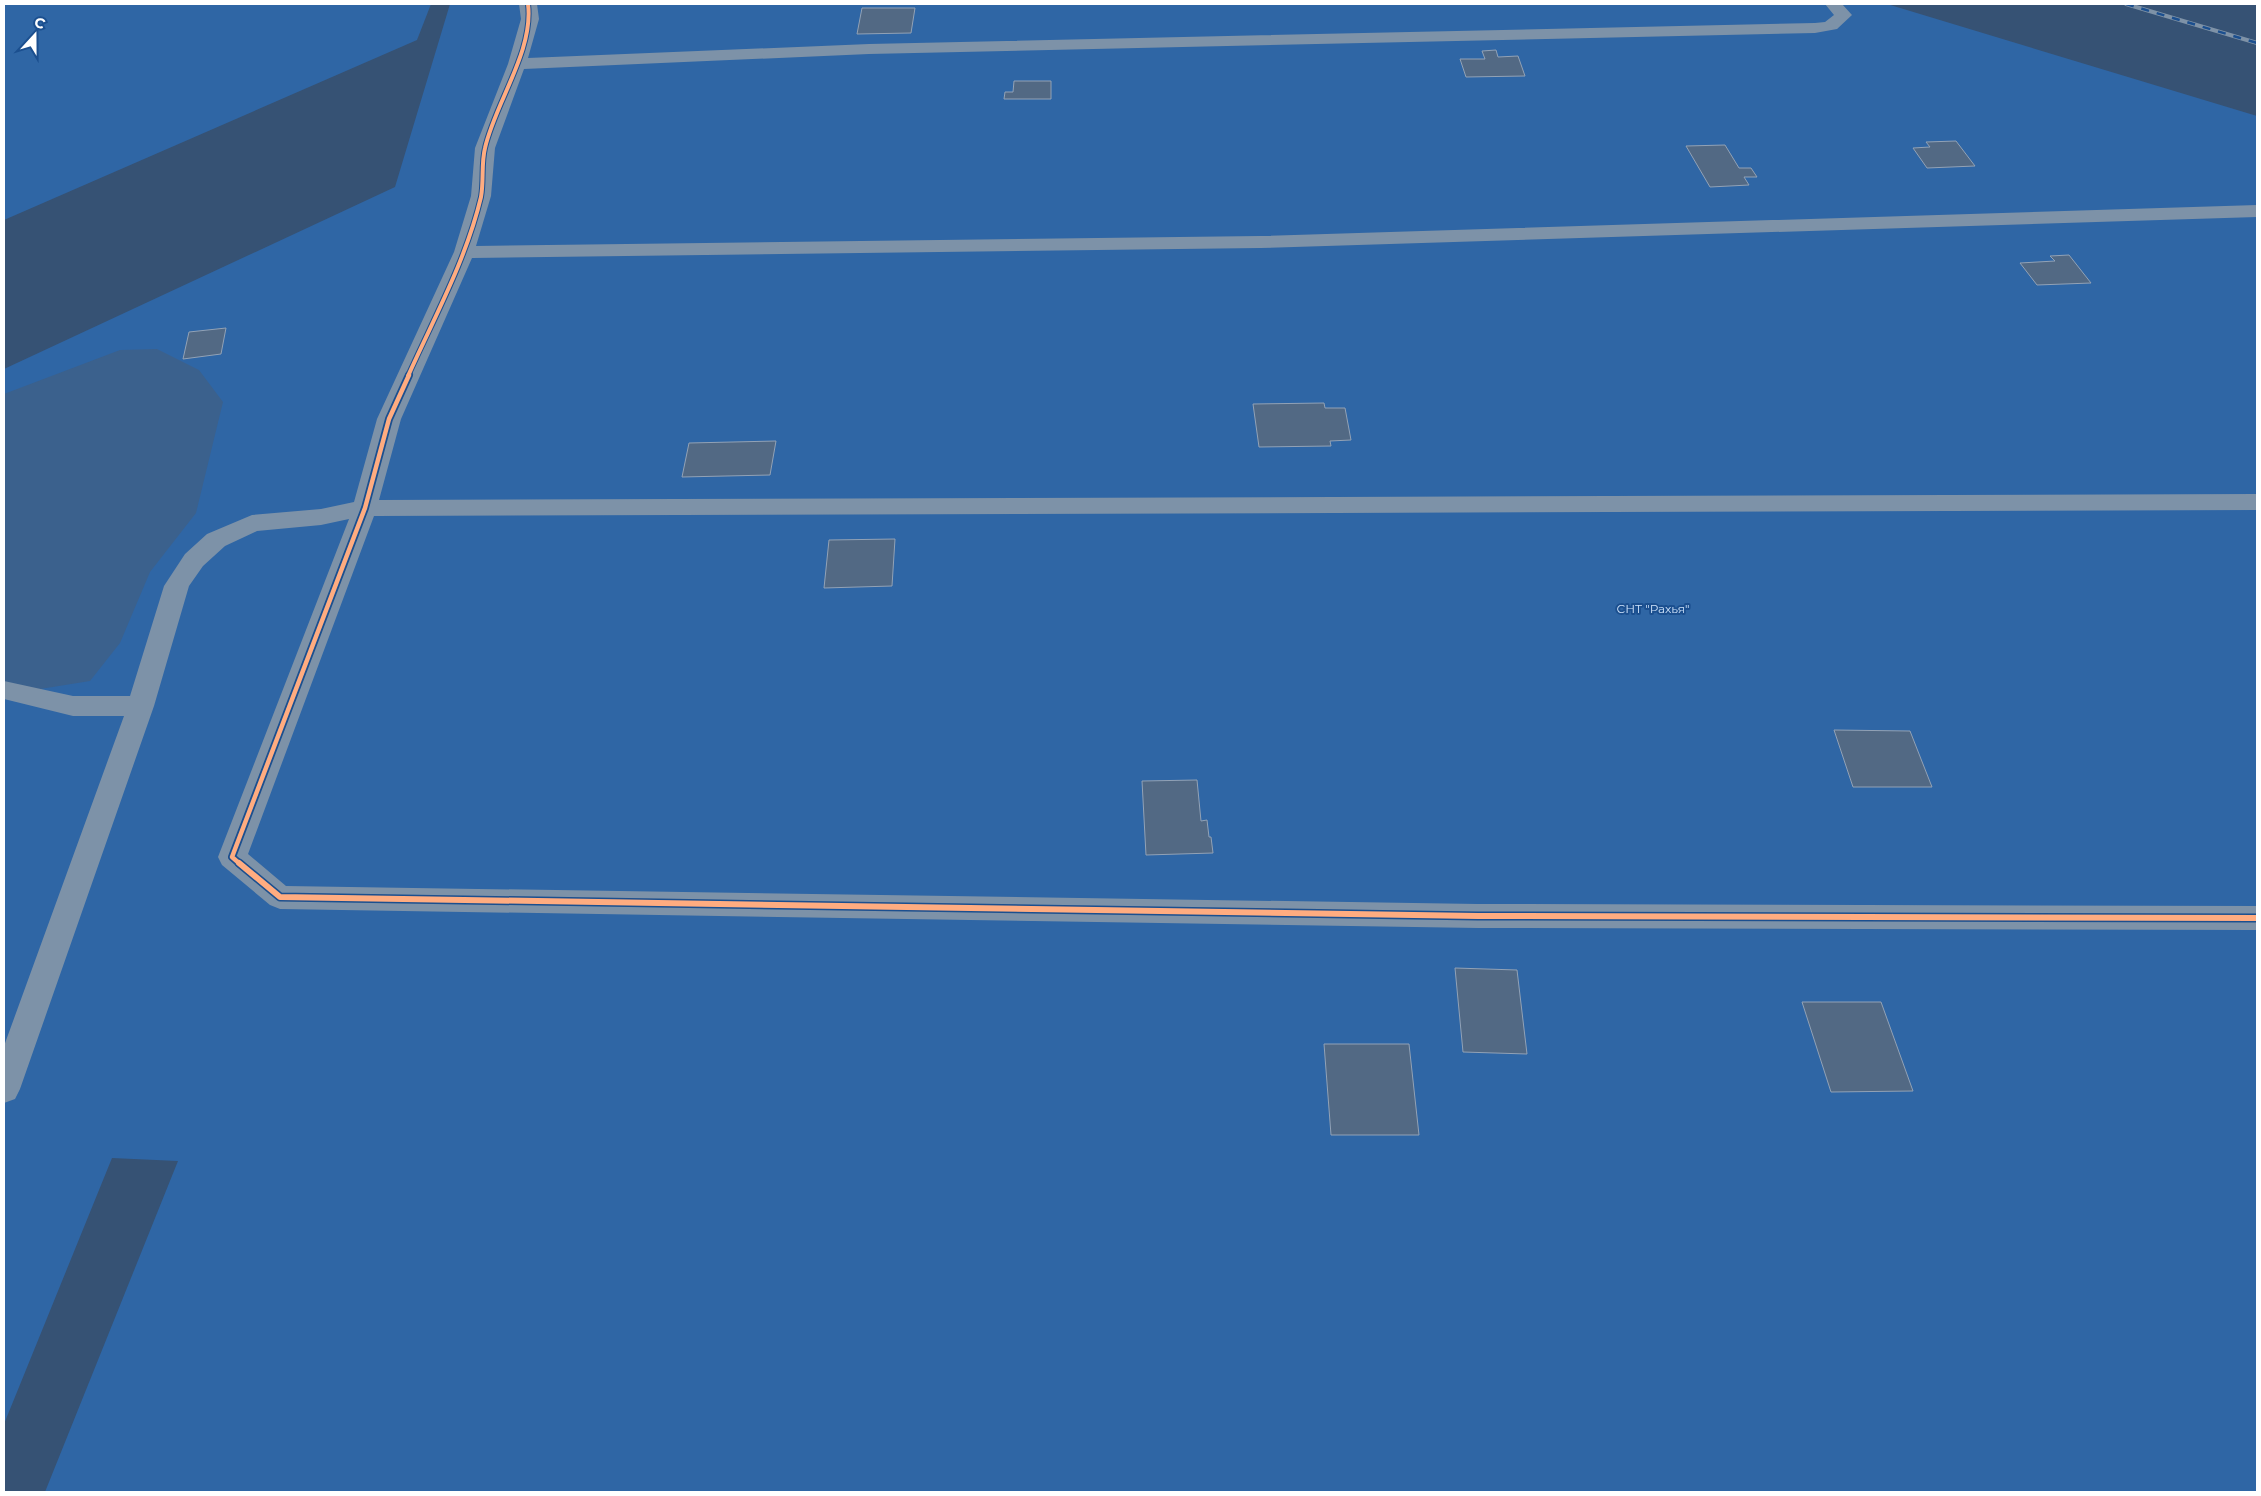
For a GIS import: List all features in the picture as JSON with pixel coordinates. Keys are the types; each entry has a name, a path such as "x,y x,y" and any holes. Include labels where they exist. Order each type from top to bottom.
{"street":[{"path":"528,4 530,18 517,64 485,148 481,196 464,252 389,420 365,508 232,857 280,896 1478,916 2257,918"},
{"path":"517,64 869,49 1815,28 1830,27 1838,22 1843,15 1833,4"},
{"path":"464,252 1260,242 2257,211"},
{"path":"4,1089 142,706 177,586 194,560 216,540 252,523 321,518 365,508 2257,502"},
{"path":"4,690 73,706 142,706"}],"green space":[{"path":"4,4 431,4 417,40 4,220"},
{"name":"СНТ \"Рахья\"","path":"450,4 1887,4 2257,116 2257,1492 45,1492 178,1161 112,1158 4,1424 4,369 395,187"}],"shaded area":[{"path":"157,349 199,370 223,402 196,513 150,572 120,643 90,681 34,690 4,683 4,394 120,350"}],"building":[{"path":"862,8 915,8 911,33 857,34"},
{"path":"1496,50 1498,57 1518,56 1525,76 1466,77 1460,59 1485,59 1482,51"},
{"path":"1014,81 1051,81 1051,99 1004,99 1005,92 1013,92"},
{"path":"1956,141 1975,166 1927,168 1913,148 1930,147 1926,142"},
{"path":"1725,145 1739,168 1751,168 1757,177 1744,177 1749,185 1710,187 1686,146"},
{"path":"2069,255 2091,283 2037,285 2020,263 2055,261 2050,256"},
{"path":"226,328 221,354 183,359 189,332"},
{"path":"1324,403 1325,408 1345,408 1351,440 1330,441 1331,446 1259,447 1253,404"},
{"path":"776,441 770,475 682,477 689,443"},
{"path":"895,539 892,586 824,588 829,540"},
{"path":"1834,730 1910,731 1932,787 1853,787"},
{"path":"1197,780 1201,821 1207,820 1213,853 1146,855 1142,781"},
{"path":"1455,968 1517,970 1527,1054 1463,1052"},
{"path":"1802,1002 1881,1002 1913,1091 1831,1092"},
{"path":"1324,1044 1409,1044 1419,1135 1331,1135"}],"railway":[{"path":"2126,4 2257,43"}],"cycle path":[{"path":"528,4 530,19 517,64 485,148 481,196 464,252 389,419 365,508 232,857 280,897 1478,916 2257,918"}]}
